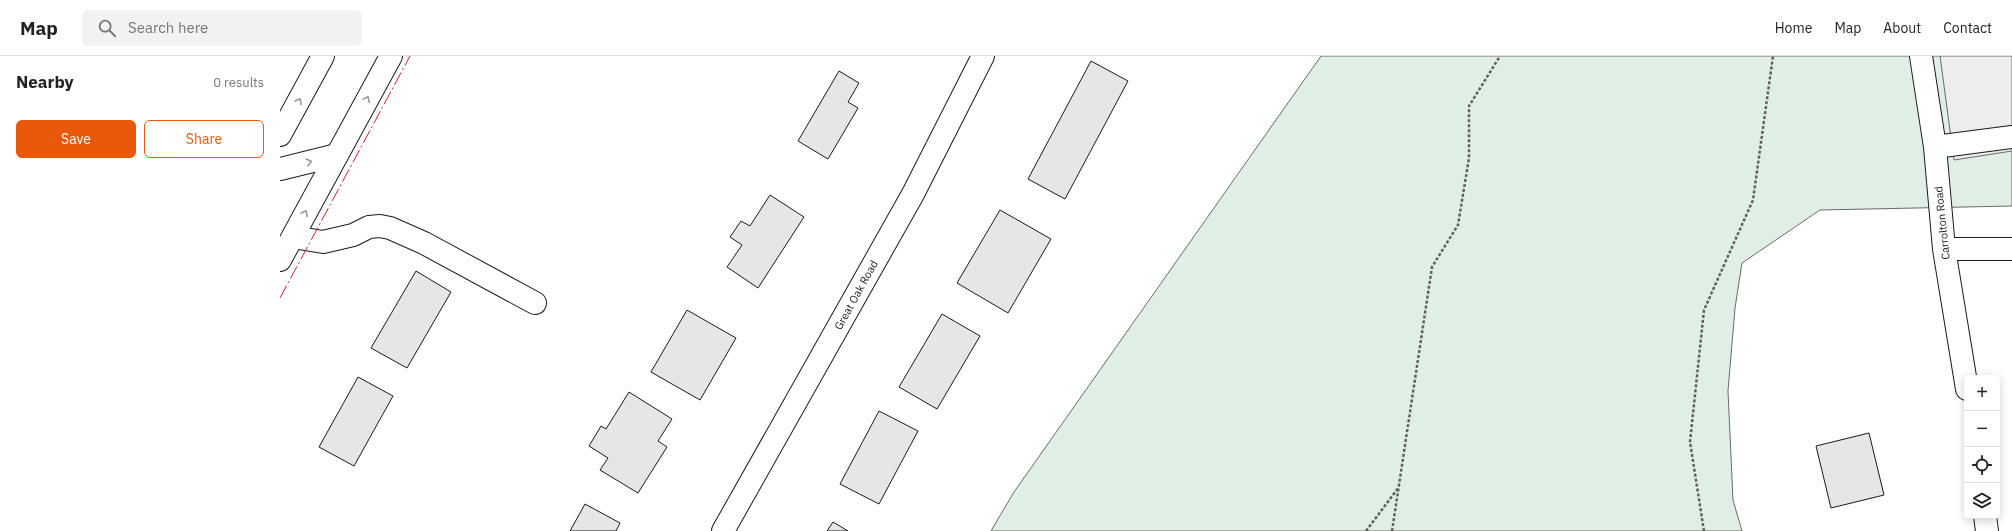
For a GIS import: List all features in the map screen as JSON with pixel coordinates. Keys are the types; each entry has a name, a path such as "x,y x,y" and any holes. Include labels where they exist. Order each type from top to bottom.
{"street":[{"path":"280,135 323,56"},
{"path":"280,260 391,56"},
{"name":"Great Oak Road","path":"724,531 913,194 983,56"},
{"name":"Carrolton Road","path":"1921,56 1935,147 1944,249 1965,375"},
{"path":"1935,147 2012,138"},
{"path":"280,169 337,155"},
{"path":"293,237 323,242 353,234 369,227 380,226 390,228 424,243 535,303"},
{"path":"1944,249 2012,249"},
{"path":"1985,519 1987,531"}],"path":[{"path":"1392,531 1432,267 1458,225 1470,158 1469,106 1500,56"},
{"path":"1704,531 1690,442 1704,310 1753,200 1773,56"},
{"path":"1366,531 1399,486"}],"green space":[{"path":"1321,56 2012,56 2012,206 1820,210 1742,263 1735,308 1728,391 1733,500 1742,531 991,531 1014,492"}],"shaded area":[{"path":"1940,56 2012,56 2012,151 1954,160"}],"building":[{"path":"1091,61 1128,81 1065,199 1028,179"},
{"path":"839,71 859,83 848,102 858,108 828,159 798,141"},
{"path":"770,195 804,217 758,288 727,267 742,245 730,237 741,221 750,226"},
{"path":"1000,210 1051,239 1008,313 957,283"},
{"path":"416,271 451,292 407,368 371,348"},
{"path":"687,310 736,338 700,400 651,372"},
{"path":"942,314 980,336 937,409 899,387"},
{"path":"358,377 393,396 354,466 319,447"},
{"path":"629,392 672,419 658,441 667,447 638,493 600,470 608,458 589,446 601,426 606,429"},
{"path":"879,411 918,431 879,504 840,484"},
{"path":"1869,433 1884,495 1831,508 1816,446"},
{"path":"585,504 620,523 616,531 570,531"},
{"path":"833,522 848,531 827,531"}],"power":[{"path":"280,298 410,56"}]}
